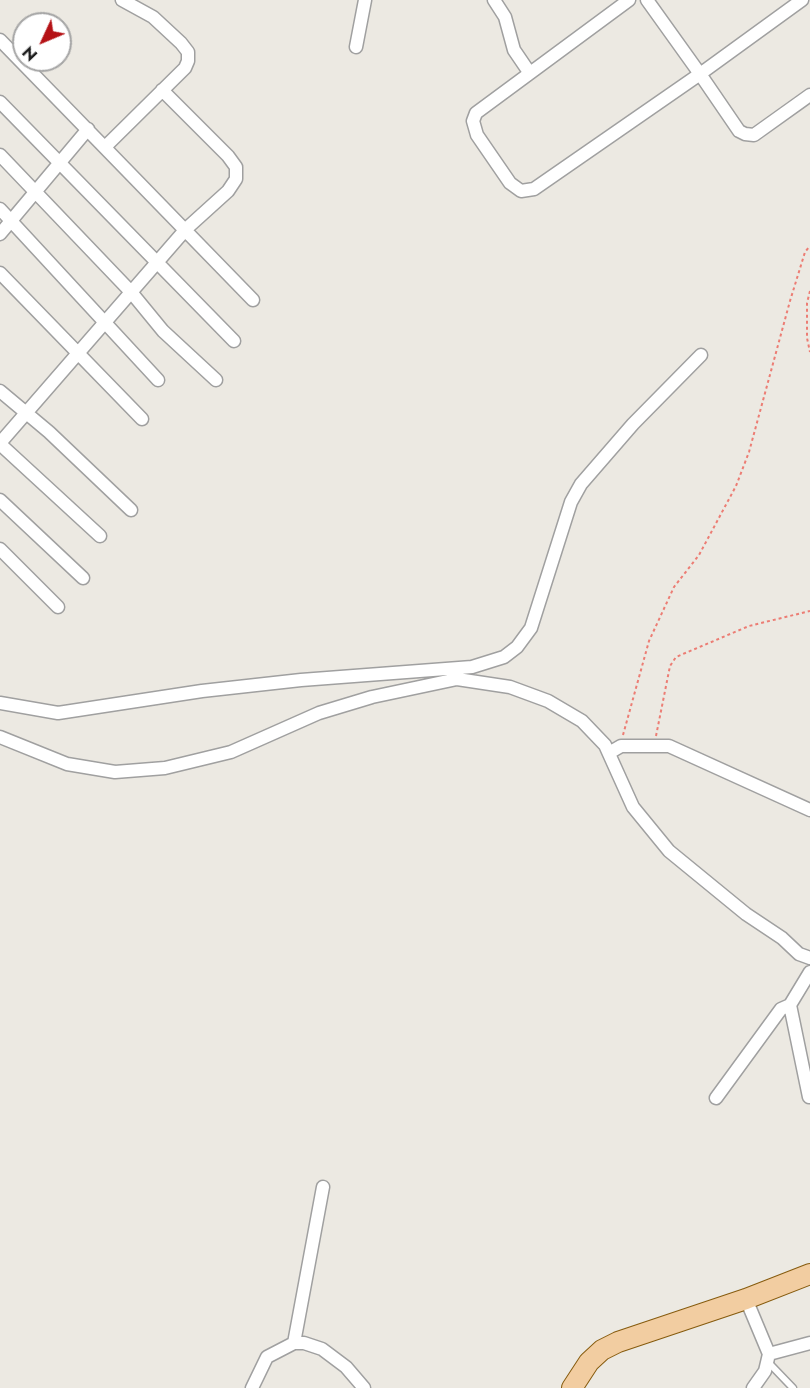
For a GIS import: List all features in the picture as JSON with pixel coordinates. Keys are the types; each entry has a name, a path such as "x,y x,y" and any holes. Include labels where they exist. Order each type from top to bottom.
{"main road":[{"path":"572,1388 580,1373 602,1350 618,1342 746,1299 810,1274"}],"street":[{"path":"105,147 185,68 188,52 153,17 122,0"},
{"path":"356,47 365,0"},
{"path":"494,0 505,17 514,50 529,72"},
{"path":"629,0 482,107 473,121 477,135 503,174 521,191 534,189 802,0"},
{"path":"647,0 739,131 754,135 810,95"},
{"path":"0,40 253,300"},
{"path":"100,536 0,444 186,229 228,191 236,179 236,167 228,156 162,90"},
{"path":"0,102 234,341"},
{"path":"0,234 37,193 88,129"},
{"path":"0,155 131,292 163,331 216,380"},
{"path":"0,209 158,380"},
{"path":"0,273 142,419"},
{"path":"0,703 58,713 201,691 301,680 472,667 504,657 517,647 531,628 571,502 580,484 700,355"},
{"path":"0,391 27,412 131,510"},
{"path":"0,500 83,578"},
{"path":"0,549 58,607"},
{"path":"0,737 67,764 115,772 165,768 231,752 319,713 362,700 457,679 510,687 548,702 582,721 609,753 633,807 669,851 746,914 800,954 810,958"},
{"path":"609,753 621,746 654,744 669,746 810,810"},
{"path":"716,1098 781,1009 790,1005 810,972"},
{"path":"790,1005 809,1097"},
{"path":"294,1343 323,1187"},
{"path":"746,1299 769,1358"},
{"path":"252,1388 267,1357 294,1343 304,1343 322,1349 346,1367 364,1388"},
{"path":"753,1388 769,1358 810,1343"}],"lane":[{"path":"769,1358 793,1388"}],"path":[{"path":"621,746 649,641 674,587 699,555 730,496 749,452 793,291 805,252 810,246"},
{"path":"810,291 807,326 810,352"},
{"path":"654,744 670,666 676,657 750,626 810,611"}]}
